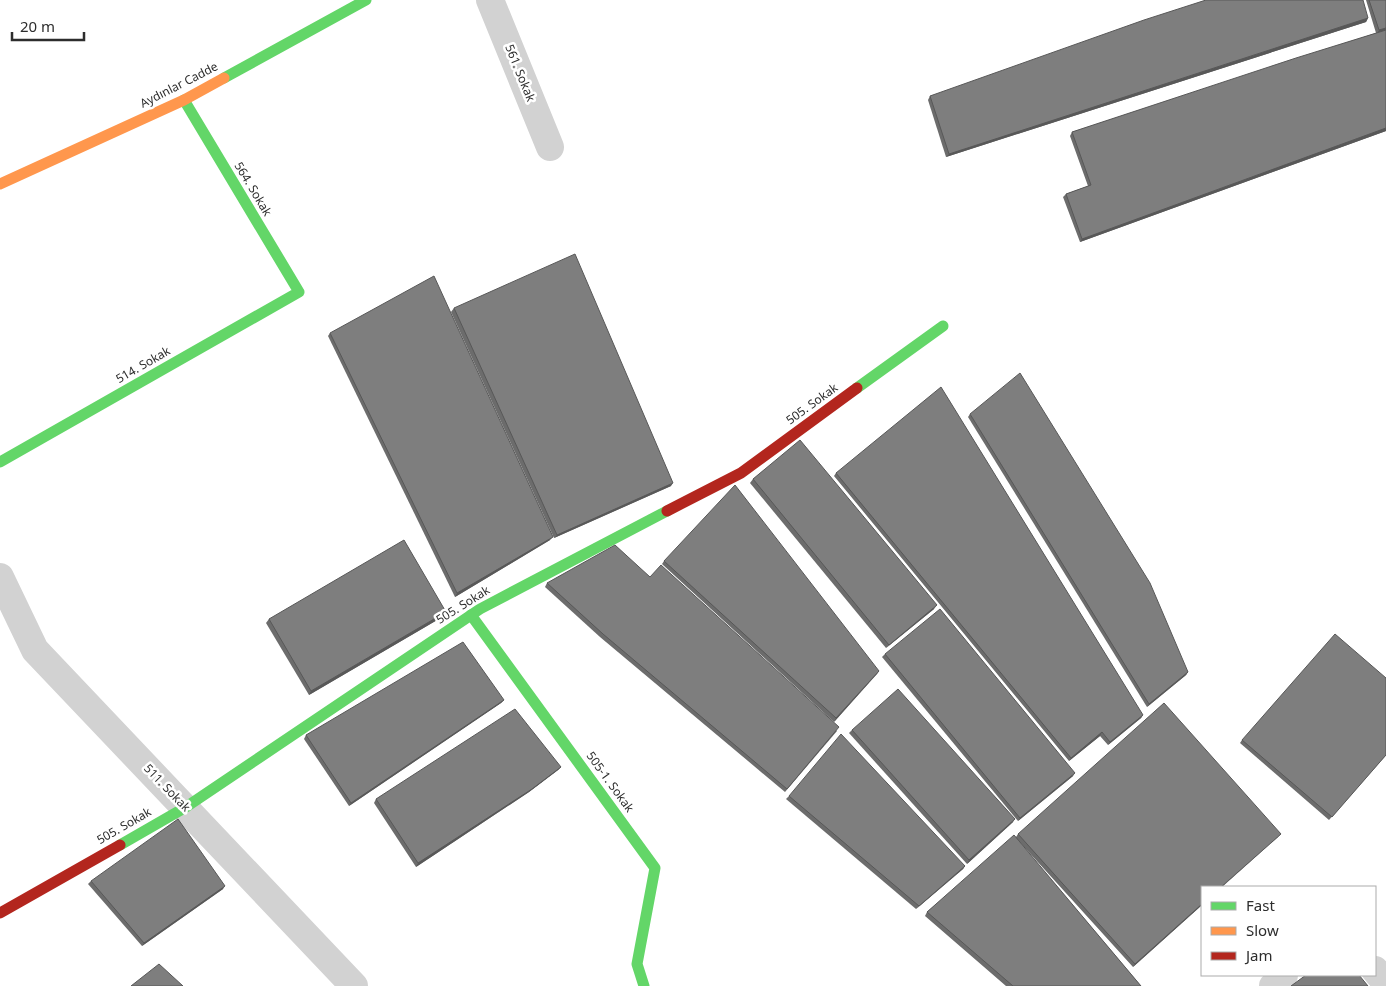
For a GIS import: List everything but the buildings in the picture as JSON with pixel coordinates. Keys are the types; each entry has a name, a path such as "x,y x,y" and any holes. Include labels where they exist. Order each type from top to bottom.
{"street":[{"name":"Aydınlar Cadde","path":"0,184 184,100 366,0"},
{"name":"561. Sokak","path":"490,0 550,147"},
{"name":"564. Sokak","path":"184,100 299,292"},
{"name":"514. Sokak","path":"0,462 299,292"},
{"name":"505. Sokak","path":"0,913 186,807 471,615 741,473 943,326"},
{"name":"511. Sokak","path":"0,577 35,650 354,986"},
{"name":"505-1. Sokak","path":"471,615 655,868 637,964 644,986"},
{"path":"1376,971 1386,983"},
{"path":"1272,986 1283,976"}],"traffic: fast":[{"path":"224,78 366,0"},
{"path":"0,462 299,292 184,100"},
{"path":"857,388 943,326"},
{"path":"120,845 186,807 480,609 667,511"},
{"path":"471,615 655,868 637,964 644,986"}],"traffic: slow":[{"path":"0,184 184,100 224,78"}],"traffic: jam":[{"path":"667,511 741,473 857,388"},
{"path":"0,913 120,845"}]}
